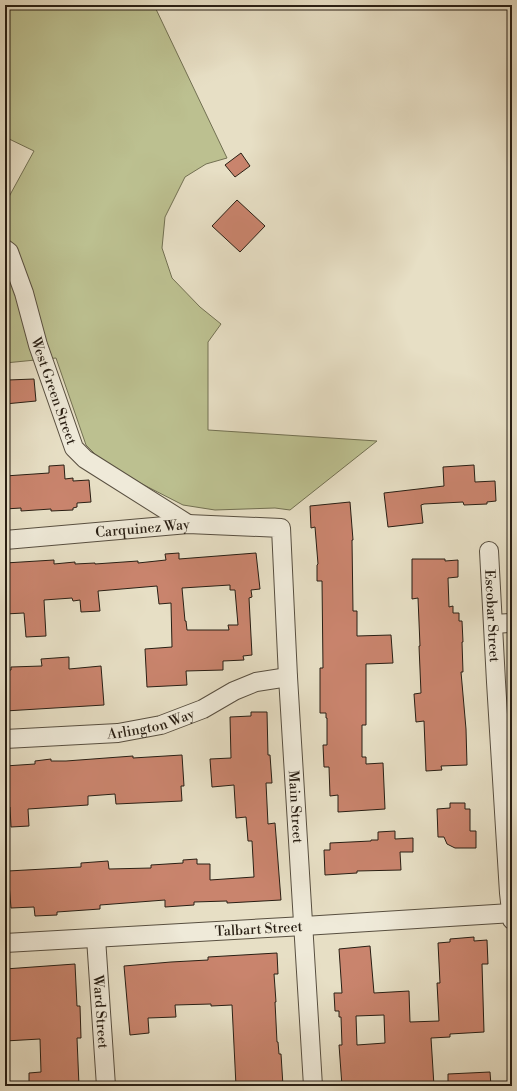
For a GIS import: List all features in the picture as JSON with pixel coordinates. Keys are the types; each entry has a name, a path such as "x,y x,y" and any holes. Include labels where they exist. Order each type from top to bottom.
{"street":[{"name":"West Green Street","path":"5,249 9,252 24,293 38,345 74,448 85,459 188,524"},
{"name":"Carquinez Way","path":"5,540 188,524 281,528"},
{"name":"Main Street","path":"281,528 288,677 313,1086"},
{"name":"Escobar Street","path":"490,551 497,705 512,915"},
{"path":"493,624 512,623"},
{"name":"Arlington Way","path":"5,739 118,733 161,725 203,708 234,691 256,682 288,677"},
{"name":"Talbart Street","path":"5,942 512,915"},
{"name":"Ward Street","path":"96,938 106,1086"}],"green space":[{"path":"5,5 154,5 227,158 206,164 185,177 165,217 162,248 172,278 200,307 221,324 208,342 208,430 377,441 290,510 275,508 215,510 183,505 142,484 100,459 86,445 56,358 5,363 5,204 34,151 5,137"}],"building":[{"path":"241,153 250,166 235,177 225,165"},
{"path":"237,200 265,226 240,252 212,226"},
{"path":"34,379 36,401 5,404 5,396 9,392 8,380"},
{"path":"64,465 65,479 73,478 73,481 89,480 91,502 77,503 77,507 73,508 73,510 51,511 51,509 21,511 21,508 5,509 5,476 49,473 49,466"},
{"path":"474,465 475,482 495,481 496,501 487,502 487,504 464,505 463,502 424,504 421,505 423,523 388,527 384,493 444,486 443,467"},
{"path":"350,502 353,540 353,611 357,611 357,636 391,635 393,663 366,664 366,725 362,725 362,757 366,757 366,764 383,763 385,809 338,812 338,795 330,796 329,767 324,767 323,745 327,745 327,718 326,713 320,713 320,668 323,668 322,581 317,581 318,564 315,527 311,528 310,506"},
{"path":"179,553 179,559 256,553 260,589 251,590 252,597 249,598 252,655 243,656 244,660 223,661 223,670 186,671 187,685 147,687 145,649 172,647 171,603 159,604 157,586 98,591 100,611 81,612 80,600 73,601 72,598 44,600 46,636 26,637 24,613 5,614 5,563 54,560 54,564 75,562 75,564 95,564 138,561 138,563 166,560 165,554","holes":["230,585 230,590 235,590 238,625 228,625 229,630 187,630 182,588"]},
{"path":"412,559 445,559 445,561 458,560 458,577 448,578 449,607 453,606 453,613 459,613 459,621 462,621 463,672 461,672 466,729 467,765 441,766 442,770 426,771 424,721 416,722 414,694 421,693 418,598 412,599"},
{"path":"69,657 69,669 101,666 104,705 5,711 5,671 11,670 11,667 42,666 41,659"},
{"path":"251,712 267,712 268,755 270,755 272,783 266,783 268,824 275,823 281,900 227,903 227,901 194,902 194,905 165,907 165,900 100,905 100,909 57,912 57,915 35,916 34,907 11,908 8,871 81,867 81,863 108,861 109,869 151,868 151,865 183,863 183,860 197,859 197,864 210,864 210,880 254,877 252,841 248,841 246,817 236,818 234,785 212,787 210,759 231,758 230,717 251,716"},
{"path":"182,755 184,786 181,786 182,801 116,804 115,794 88,796 88,805 28,809 29,826 11,827 10,807 5,807 5,766 35,764 35,761 51,759 51,761 66,761 133,756 133,758"},
{"path":"450,803 465,803 465,809 470,809 470,831 476,831 476,848 455,848 447,844 444,837 438,837 437,809 450,808"},
{"path":"395,831 395,839 413,838 413,852 400,852 401,870 357,871 357,873 325,875 324,850 330,850 330,843 378,840 378,832"},
{"path":"474,937 474,941 487,940 488,964 482,964 484,1032 450,1034 450,1037 431,1038 434,1086 342,1086 339,1045 342,1045 341,1017 339,1017 339,1011 335,1011 334,993 342,993 339,949 370,946 374,993 409,991 410,1022 439,1021 437,983 440,983 438,943 450,942 450,939","holes":["384,1015 385,1043 357,1045 356,1016"]},
{"path":"277,953 278,974 274,974 275,1002 277,1042 279,1054 281,1054 283,1086 236,1086 232,1005 175,1005 176,1017 148,1018 149,1033 130,1035 124,966 208,960 208,957"},
{"path":"75,964 77,1006 80,1006 81,1038 77,1038 79,1086 29,1086 29,1073 41,1072 40,1039 5,1041 5,969"},
{"path":"490,1072 491,1086 448,1086 448,1074"}]}
